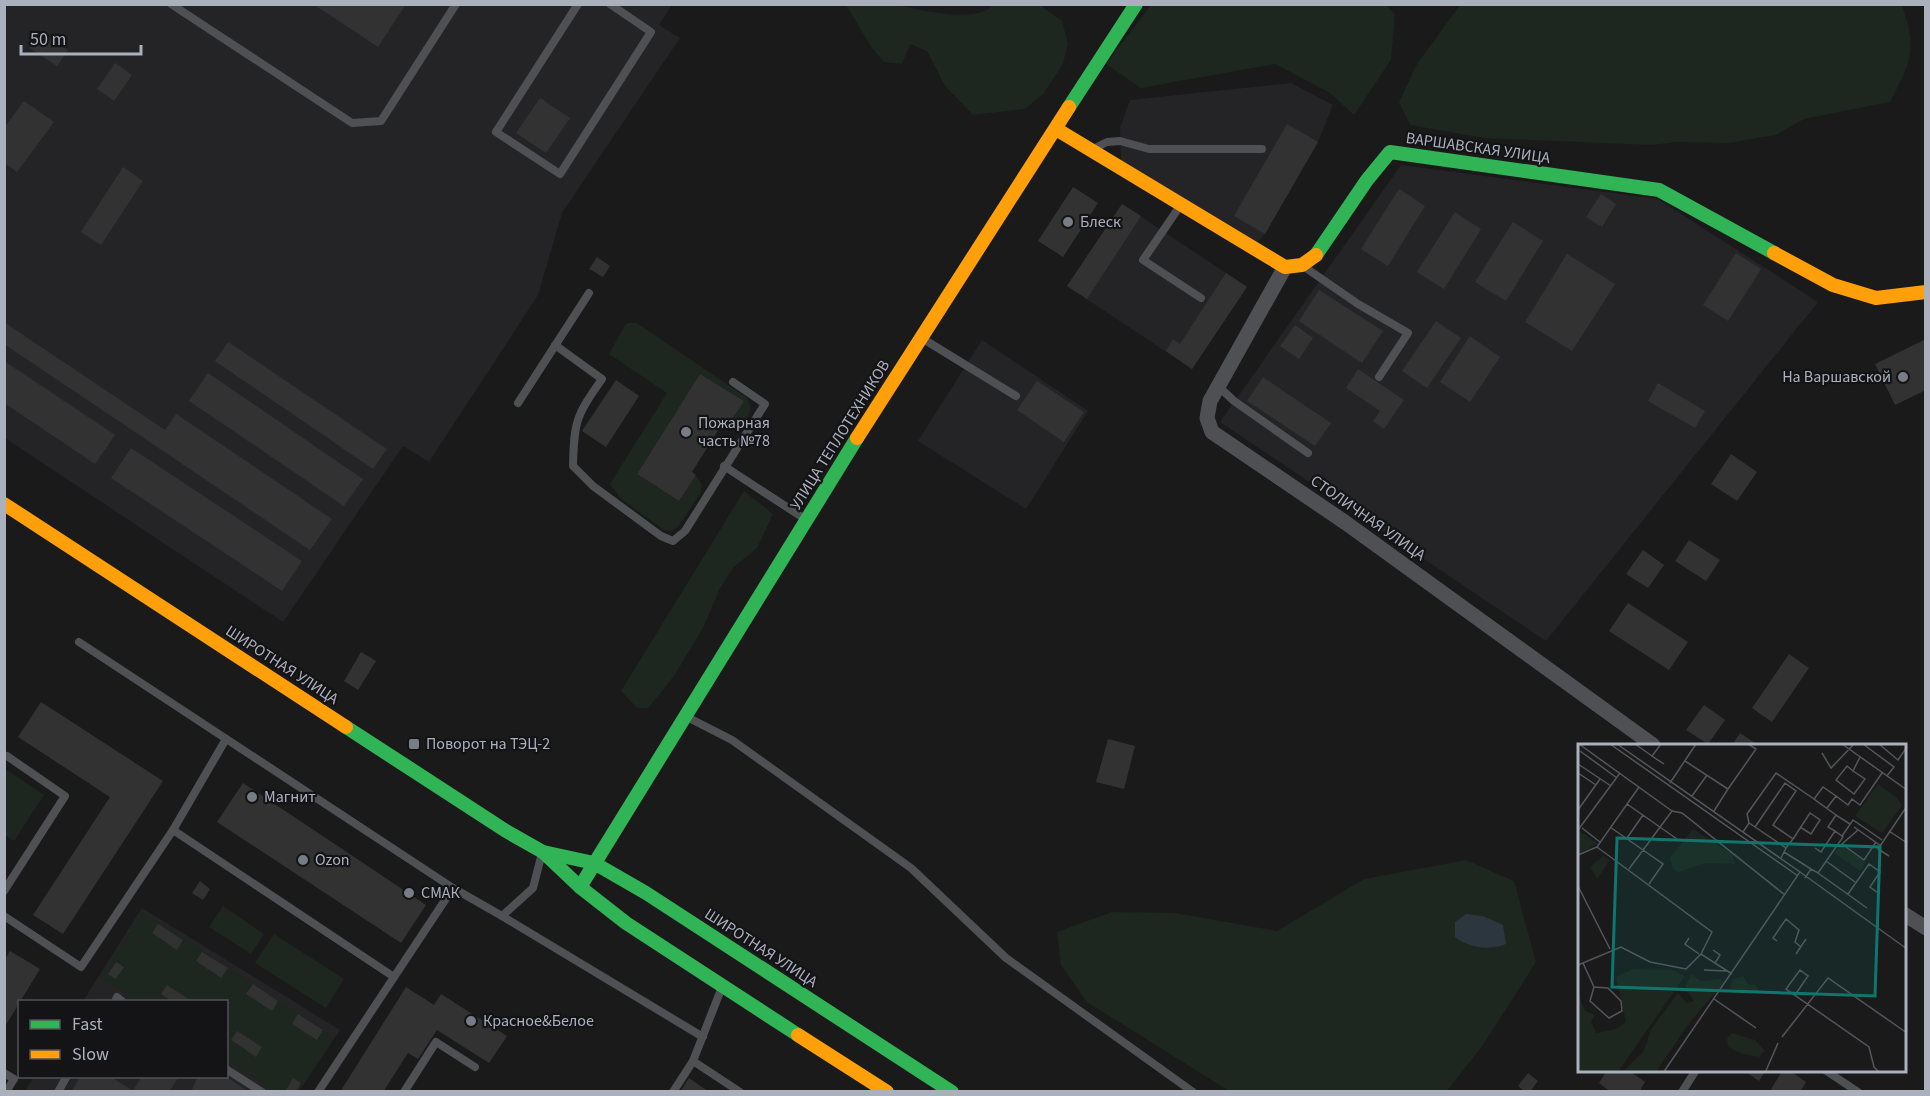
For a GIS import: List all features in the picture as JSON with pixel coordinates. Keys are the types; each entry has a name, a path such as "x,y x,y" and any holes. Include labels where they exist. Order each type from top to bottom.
{"main road":[{"name":"УЛИЦА ТЕПЛОТЕХНИКОВ","path":"580,887 920,337 1136,4"},
{"path":"1056,129 1089,151 1285,267 1302,265"},
{"name":"ВАРШАВСКАЯ УЛИЦА","path":"1302,265 1317,254 1367,180 1390,152 1659,190 1843,289 1876,298 1926,292"},
{"name":"ШИРОТНАЯ УЛИЦА","path":"4,504 506,831 543,852 580,887 626,923 887,1092"},
{"name":"ШИРОТНАЯ УЛИЦА","path":"543,852 594,863 646,893 952,1092"}],"street":[{"name":"СТОЛИЧНАЯ УЛИЦА","path":"1285,267 1210,401 1208,417 1212,432 1346,523 1652,744"},
{"path":"1906,915 1926,928"}],"lane":[{"path":"171,4 352,123 381,121 456,4"},
{"path":"578,4 496,132 560,174 651,32 610,4"},
{"path":"1089,151 1107,142 1120,141 1149,149 1262,149"},
{"path":"1180,205 1143,260 1200,298"},
{"path":"1302,265 1358,304 1408,333 1379,378"},
{"path":"518,403 589,293"},
{"path":"920,337 1016,396"},
{"path":"555,345 602,379 579,412 574,432 573,466 593,486 661,536 673,541 685,531 765,404 733,382"},
{"path":"1218,386 1234,401 1308,453"},
{"path":"724,466 806,520"},
{"path":"79,642 453,888 703,1036"},
{"path":"686,716 732,740 910,868 1006,958 1194,1092"},
{"path":"4,916 81,967 173,830 226,739"},
{"path":"4,891 65,796 7,756"},
{"path":"173,830 394,976"},
{"path":"502,916 533,888 543,852"},
{"path":"318,1092 453,888"},
{"path":"673,1092 693,1061 722,985"},
{"path":"404,1092 436,1042 475,1067"},
{"path":"693,1061 740,1092"},
{"path":"228,1070 261,1092"},
{"path":"1682,1092 1695,1072"},
{"path":"1827,1072 1858,1092"},
{"path":"4,1073 14,1079 6,1092"},
{"path":"58,1092 66,1078"}],"shaded area":[{"path":"885,3 961,15 985,11 993,5 1040,5 1062,21 1068,43 1063,64 1044,93 1025,109 973,115 945,86 927,51 910,44 902,64 884,62 872,48 846,5"},
{"path":"1385,4 1395,14 1391,60 1354,115 1330,93 1275,64 1141,88 1106,64 1151,5"},
{"path":"4,5 672,5 659,25 680,38 562,213 538,295 429,462 403,446 283,622 5,438"},
{"path":"1460,5 1902,5 1910,33 1910,55 1890,102 1804,119 1776,135 1729,143 1677,142 1652,145 1484,138 1410,125 1399,102 1417,64"},
{"path":"1291,83 1333,105 1318,142 1265,234 1256,244 1121,160 1120,128 1130,100"},
{"path":"1401,165 1658,199 1818,302 1546,641 1220,422"},
{"path":"1122,204 1247,287 1192,369 1067,286"},
{"path":"637,323 747,398 750,406 750,413 741,426 731,429 727,427 744,401 700,374 637,474 679,501 696,475 702,486 700,494 678,527 671,531 664,530 620,498 610,484 667,393 609,354 625,325"},
{"path":"982,340 1088,411 1026,509 918,441"},
{"path":"744,491 773,514 757,548 733,568 720,588 704,626 674,676 648,708 637,708 621,691"},
{"path":"5,769 44,795 14,841 5,835"},
{"path":"1466,860 1514,881 1536,962 1483,1045 1447,1091 1229,1091 1087,1002 1061,965 1057,932 1112,912 1175,913 1277,931 1364,879"},
{"path":"223,906 264,934 251,954 209,927"},
{"path":"142,908 340,1030 299,1091 24,1092 33,1078 228,1078 228,1000 84,1000"},
{"path":"143,912 334,1037 298,1091 275,1091 228,1061 228,1000 136,1000 100,977"},
{"path":"1466,914 1483,916 1503,925 1506,944 1479,947 1466,944 1455,937 1455,922"},
{"path":"274,934 344,979 326,1008 255,963"}],"building":[{"path":"313,4 406,4 378,47"},
{"path":"40,32 68,50 57,66 30,48"},
{"path":"115,63 132,75 114,101 97,89"},
{"path":"540,98 570,118 546,153 516,133"},
{"path":"24,101 54,122 17,172 4,163 4,128"},
{"path":"1287,124 1318,142 1265,234 1234,216"},
{"path":"123,167 143,181 101,245 81,232"},
{"name":"Блеск","path":"1073,187 1098,203 1063,257 1038,241"},
{"path":"1399,189 1425,206 1388,266 1361,249"},
{"path":"1601,194 1616,204 1602,227 1586,217"},
{"path":"1122,204 1141,216 1087,299 1067,286"},
{"path":"1455,212 1481,229 1444,289 1417,272"},
{"path":"1513,222 1543,241 1506,301 1475,282"},
{"path":"1736,253 1761,269 1728,321 1703,305"},
{"path":"1567,254 1615,284 1572,351 1525,322"},
{"path":"597,257 610,266 603,277 589,269"},
{"path":"1226,273 1247,287 1192,369 1166,351 1173,339 1180,344"},
{"path":"1319,290 1383,331 1362,363 1299,321"},
{"path":"1436,321 1461,338 1427,388 1402,371"},
{"path":"4,322 165,430 176,414 332,519 310,550 4,344"},
{"path":"1295,325 1313,338 1299,359 1280,346"},
{"path":"1470,336 1500,357 1470,402 1440,382"},
{"name":"На Варшавской","path":"1926,339 1926,390 1895,405 1875,364"},
{"path":"228,342 387,449 373,469 215,361"},
{"path":"4,361 115,435 95,464 4,403"},
{"path":"1358,369 1404,400 1384,429 1373,421 1380,411 1346,388"},
{"path":"208,373 363,479 344,506 189,401"},
{"path":"700,374 744,401 727,427 722,424 692,472 696,475 679,501 637,474"},
{"path":"1263,377 1331,423 1315,446 1247,401"},
{"path":"616,380 639,396 606,447 582,431"},
{"path":"1037,381 1084,412 1064,442 1017,410"},
{"path":"1658,383 1705,411 1695,428 1648,401"},
{"path":"131,448 302,561 282,591 111,478"},
{"path":"1731,454 1757,472 1737,501 1711,484"},
{"path":"1689,540 1720,560 1706,581 1675,561"},
{"path":"1643,550 1664,565 1648,588 1626,574"},
{"path":"1628,603 1688,642 1669,670 1609,631"},
{"path":"361,652 376,661 358,690 344,681"},
{"path":"1789,654 1809,668 1772,722 1752,708"},
{"path":"41,702 163,781 63,934 33,915 110,797 18,737"},
{"path":"1704,705 1725,720 1708,744 1686,730"},
{"path":"1740,733 1756,744 1733,744"},
{"path":"1108,739 1135,746 1124,789 1096,782"},
{"path":"243,783 426,905 401,943 217,822"},
{"path":"200,881 210,889 203,900 192,893"},
{"path":"158,924 183,940 177,950 152,933"},
{"path":"10,951 40,969 21,1000 18,1000 18,1005 4,1028 4,961"},
{"path":"202,952 228,968 221,978 196,961"},
{"path":"116,962 124,967 116,979 108,974"},
{"path":"253,984 278,1001 272,1011 246,994"},
{"path":"167,985 190,1000 169,1000 161,994"},
{"path":"406,987 434,1005 441,994 507,1036 489,1063 437,1030 418,1059 408,1053 383,1092 340,1092"},
{"path":"298,1014 323,1030 317,1040 292,1024"},
{"path":"237,1031 262,1047 256,1057 231,1040"},
{"path":"1606,1072 1631,1072 1645,1082 1639,1092 1611,1092 1599,1083"},
{"path":"1746,1072 1765,1072 1759,1081"},
{"path":"1782,1072 1792,1072 1806,1082 1800,1092 1775,1092 1771,1089"},
{"path":"1528,1073 1538,1081 1530,1092 1525,1092 1518,1086"},
{"path":"80,1078 112,1078 133,1091 141,1078 178,1078 169,1092 71,1092"},
{"path":"197,1078 228,1078 249,1092 191,1092"},
{"path":"293,1078 301,1083 296,1092 288,1092 286,1090"},
{"path":"689,1078 709,1092 680,1092"}],"traffic: fast":[{"path":"1069,107 1136,4"},
{"path":"1316,255 1367,180 1390,152 1659,190 1774,253"},
{"path":"580,887 857,438"},
{"path":"346,727 506,831 543,852 580,887 626,923 798,1035"},
{"path":"543,852 594,863 646,893 952,1092"}],"traffic: slow":[{"path":"857,438 1069,107"},
{"path":"1056,129 1285,267 1302,265 1316,255"},
{"path":"1774,253 1833,285 1876,298 1926,292"},
{"path":"4,504 346,727"},
{"path":"798,1035 887,1092"}],"place":[{"name":"Блеск","path":"1068,222"},
{"name":"На Варшавской","path":"1903,377"},
{"name":"Пожарная часть №78","path":"686,432"},
{"name":"Поворот на ТЭЦ-2","path":"414,744"},
{"name":"Магнит","path":"252,797"},
{"name":"Ozon","path":"303,860"},
{"name":"СМАК","path":"409,893"},
{"name":"Красное&Белое","path":"471,1021"}]}
